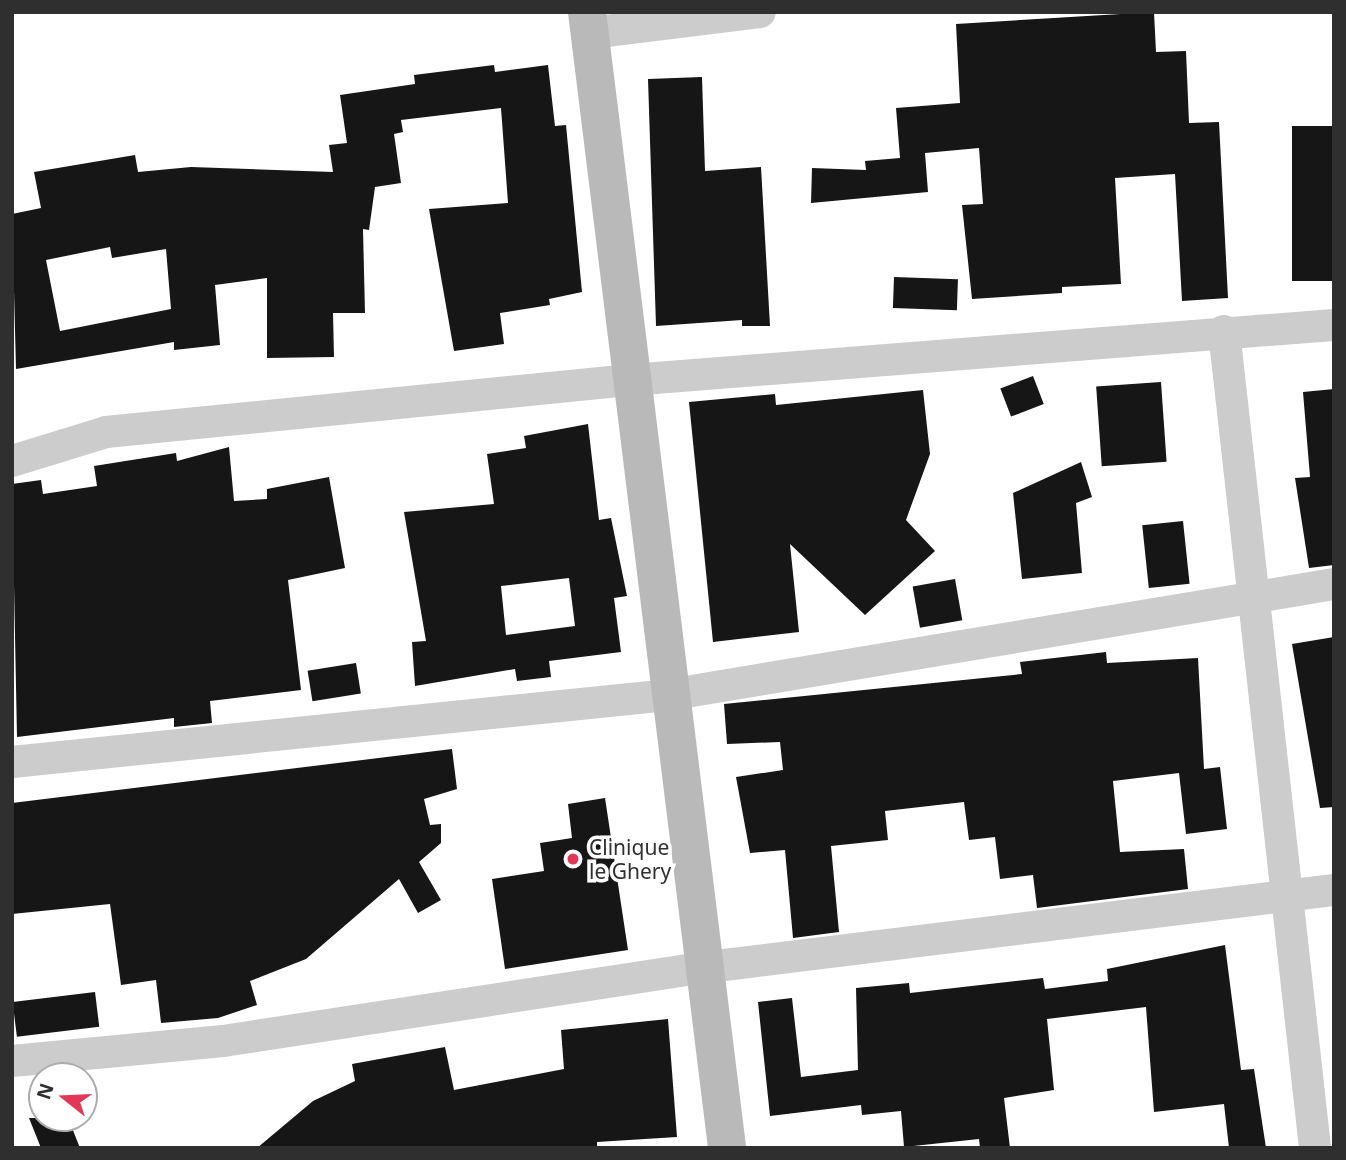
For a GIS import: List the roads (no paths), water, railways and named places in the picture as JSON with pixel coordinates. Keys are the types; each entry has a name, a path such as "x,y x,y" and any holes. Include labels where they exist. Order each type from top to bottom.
{"street":[{"path":"727,1148 708,967 668,695 589,22 760,12"},
{"path":"12,461 106,432 630,380 1224,331 1334,325"},
{"path":"1224,331 1315,1148"},
{"path":"12,762 668,695 1253,594 1334,584"},
{"path":"12,1062 223,1041 708,967 1334,891"}],"place":[{"name":"Clinique le Ghery","path":"573,859"}]}
